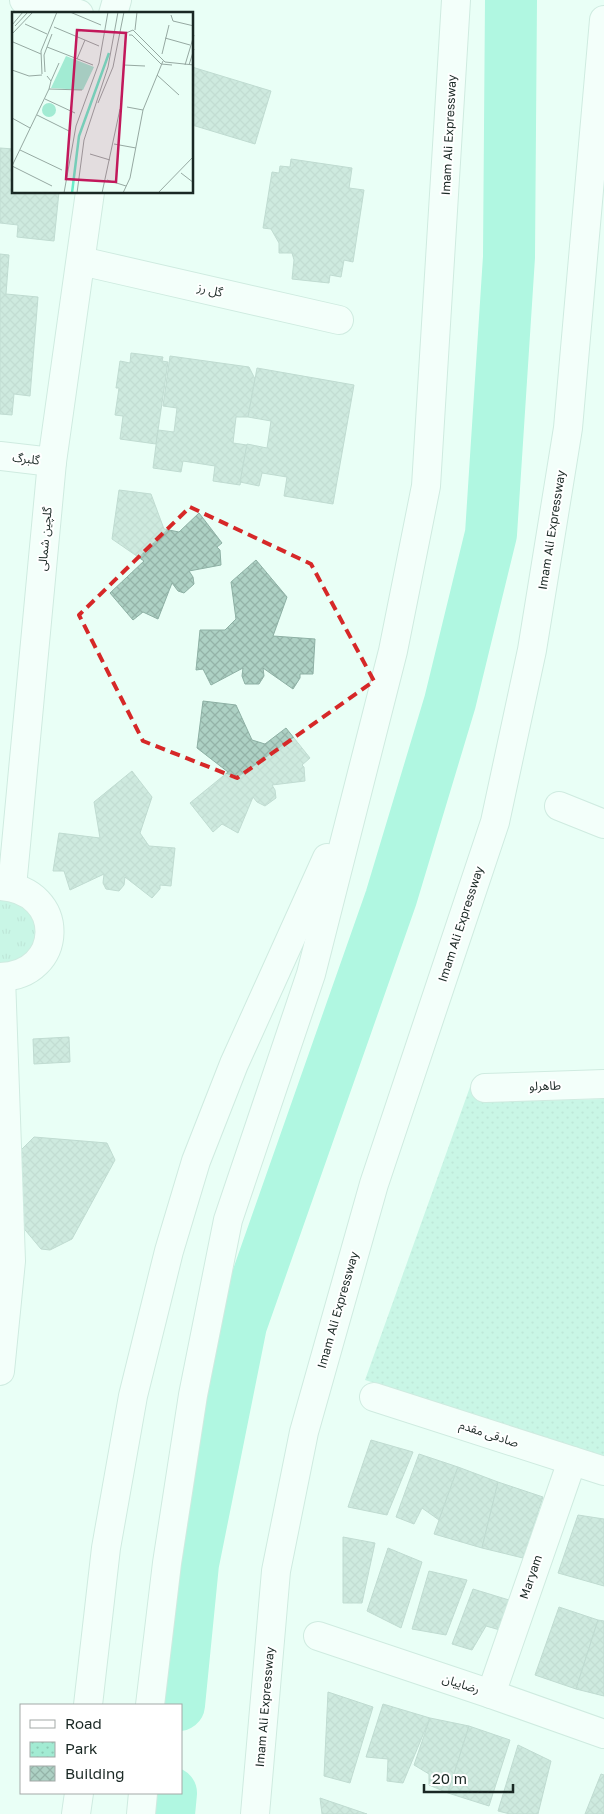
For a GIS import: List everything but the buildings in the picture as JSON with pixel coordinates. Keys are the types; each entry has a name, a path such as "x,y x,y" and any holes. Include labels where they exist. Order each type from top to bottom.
{"main road":[{"path":"24,0 71,12"},
{"name":"Imam Ali Expressway","path":"150,1704 167,1563 194,1395 228,1220 311,974 393,651 426,486 456,0"},
{"name":"Imam Ali Expressway","path":"255,1814 276,1572 304,1432 374,1184 494,822 532,650 568,428 604,20"},
{"name":"گلچین شمالی","path":"6,886 52,462 90,194"},
{"name":"گل رز","path":"81,262 339,320"},
{"name":"گلبرگ","path":"0,456 52,462"},
{"path":"88,1704 106,1548 133,1396 169,1251 196,1161 234,1064 358,791"},
{"path":"559,806 604,824"},
{"path":"0,1371 11,1261 1,977 15,976 28,970 38,962 46,950 50,937 49,923 44,910 36,899 25,891 6,886"},
{"name":"طاهرلو","path":"485,1088 604,1084"},
{"name":"صادقی مقدم","path":"374,1397 604,1471"},
{"name":"Maryam","path":"491,1694 572,1460"},
{"name":"رضاییان","path":"318,1636 604,1734"},
{"path":"76,1814 79,1794"},
{"path":"141,1814 142,1794"}],"highlighted area":[{"path":"190,507 311,564 374,681 237,778 143,741 79,615"}],"green space":[{"path":"4,894 39,920 34,953 0,968 0,895"},
{"path":"470,1087 491,1102 604,1099 604,1458 365,1380"}],"waterway":[{"path":"179,1704 193,1564 241,1325 391,898 450,702 491,534 509,257 511,0"},
{"path":"169,1814 171,1794"}]}
